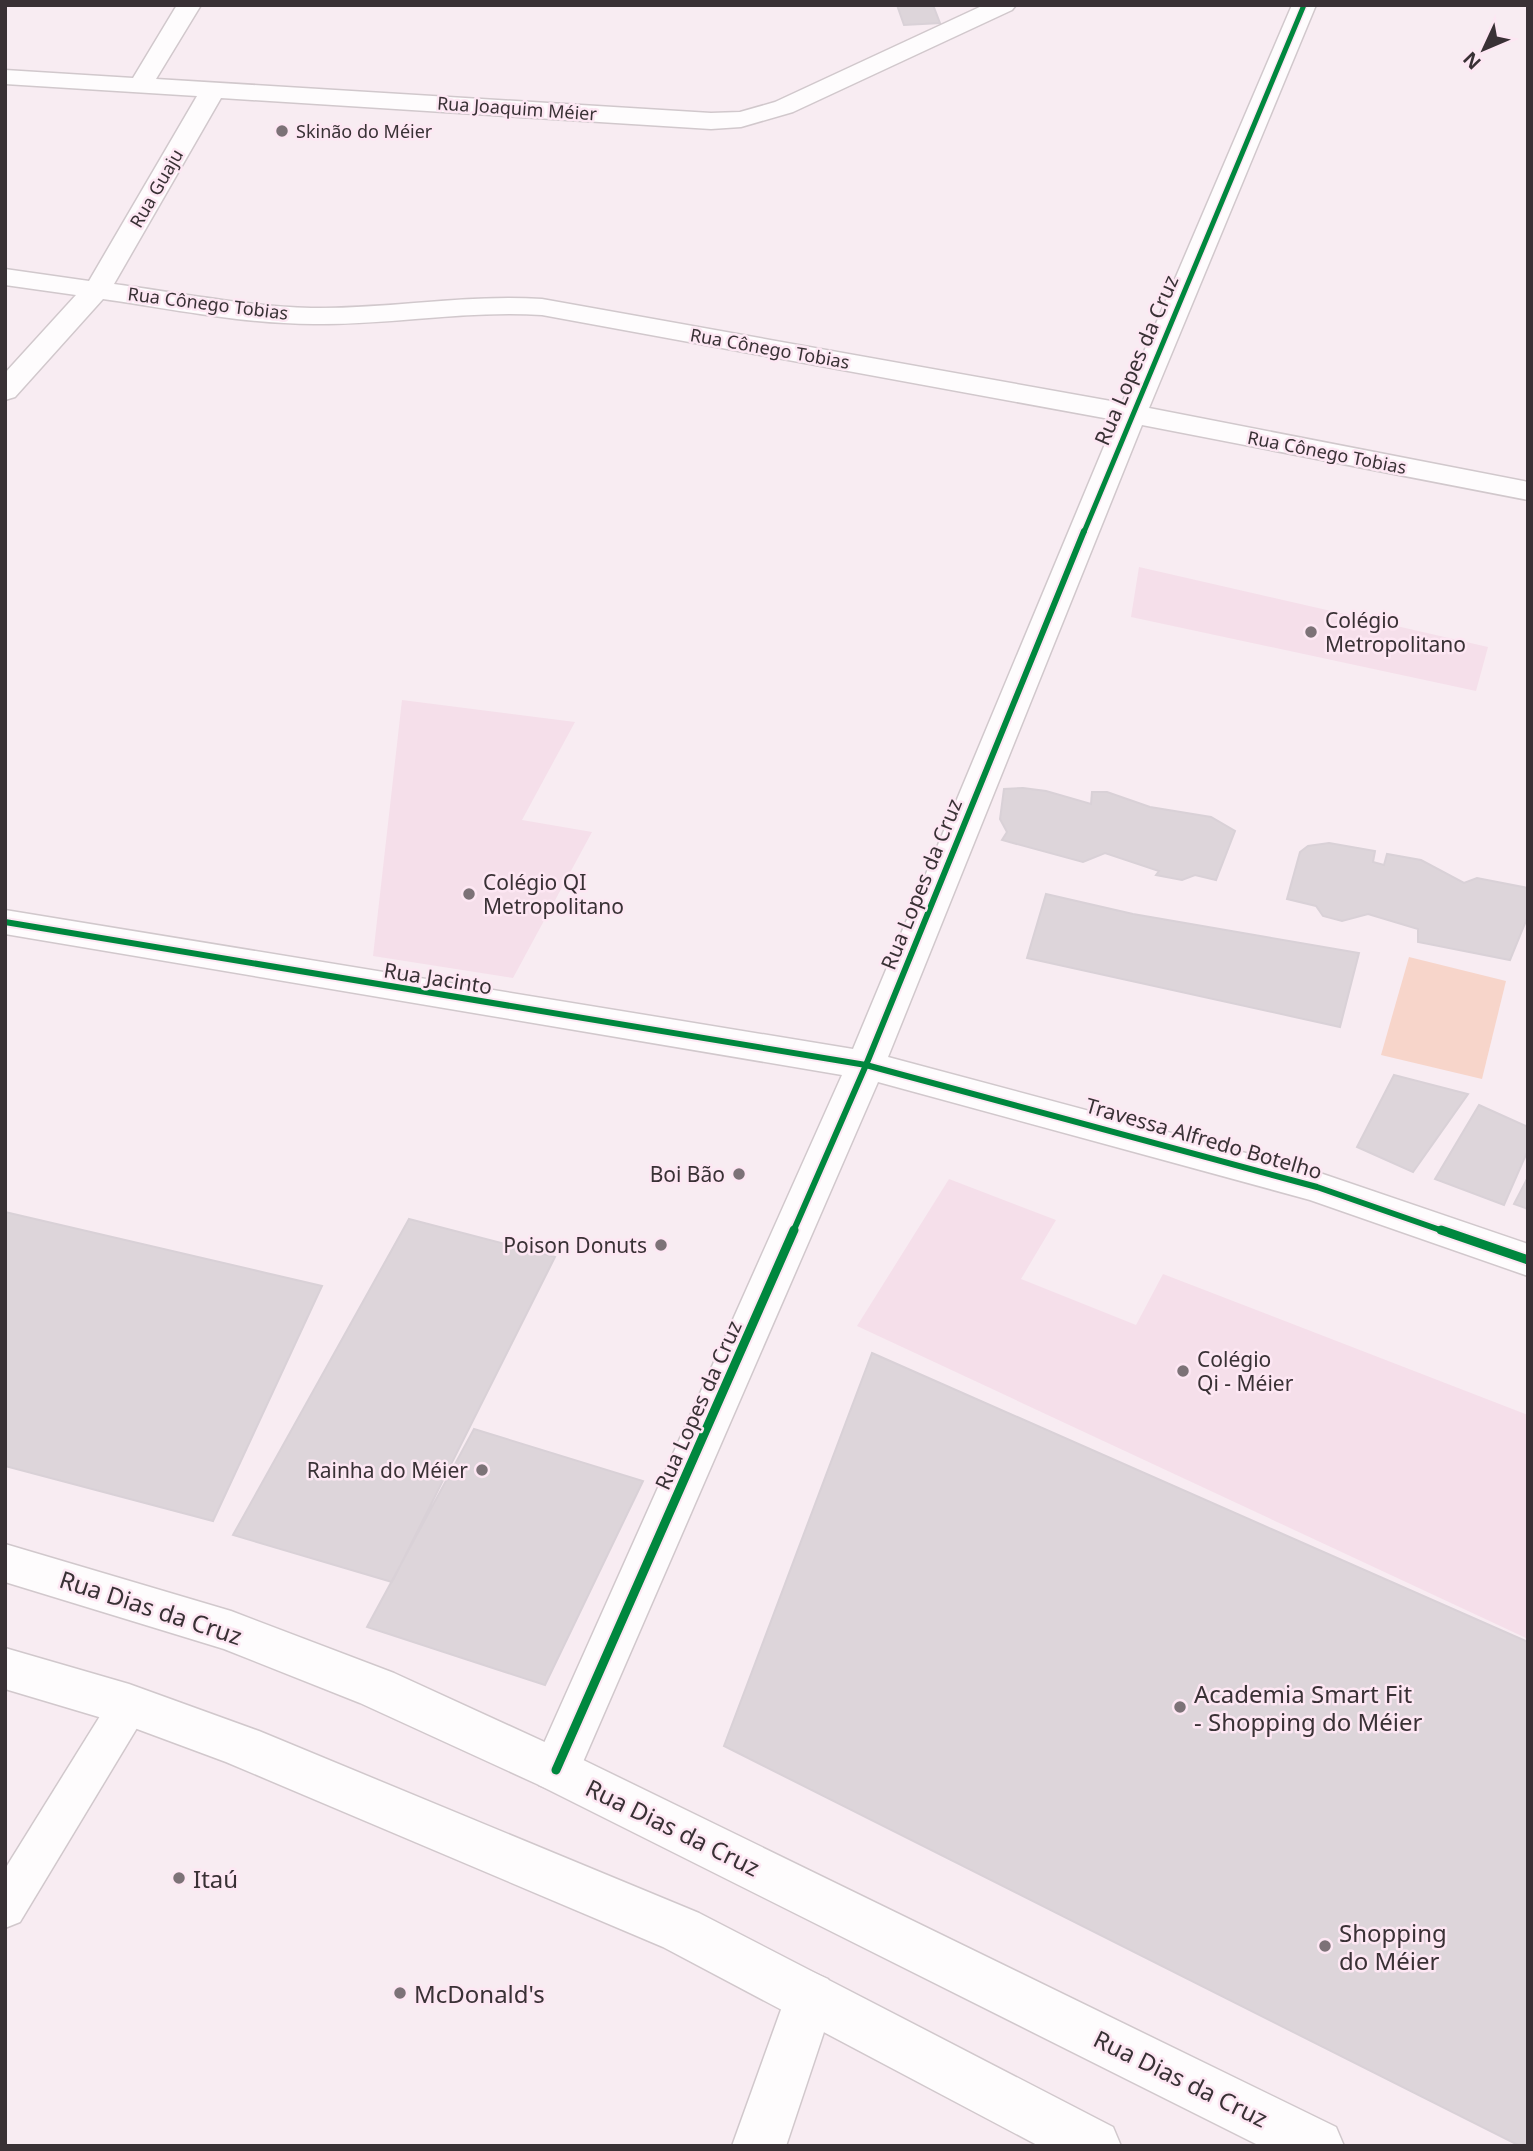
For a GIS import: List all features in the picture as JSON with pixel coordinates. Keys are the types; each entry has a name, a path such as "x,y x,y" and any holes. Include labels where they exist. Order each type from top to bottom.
{"street":[{"path":"141,84 189,5"},
{"name":"Rua Joaquim Méier","path":"5,77 711,121 741,119 784,107 1004,5"},
{"name":"Rua Lopes da Cruz","path":"556,1770 866,1065 1132,414 1304,5"},
{"name":"Rua Guaju","path":"5,391 98,288 214,88"},
{"name":"Rua Cônego Tobias","path":"5,277 98,288 258,313 361,315 497,304 542,307 1132,414 1528,491"},
{"name":"Rua Jacinto","path":"5,922 866,1065"},
{"name":"Travessa Alfredo Botelho","path":"866,1065 1317,1187 1528,1260"},
{"name":"Rua Dias da Cruz","path":"5,1563 231,1631 377,1688 556,1770 1317,2146"},
{"path":"5,1668 129,1705 242,1746 681,1930 1094,2146"},
{"path":"759,2146 810,1996"}],"lane":[{"path":"5,1909 129,1705"}],"shaded area":[{"name":"Colégio Metropolitano","path":"1139,567 1488,647 1476,691 1131,617"},
{"name":"Colégio QI Metropolitano","path":"402,700 575,722 522,820 592,832 513,978 373,956"},
{"path":"1409,957 1506,981 1482,1079 1381,1055"},
{"name":"Colégio Qi - Méier","path":"949,1179 1056,1220 1021,1279 1136,1325 1163,1274 1528,1415 1528,1639 857,1326"}],"building":[{"path":"897,5 933,5 940,23 904,25"},
{"path":"1004,789 1046,791 1091,804 1092,792 1107,792 1150,807 1211,817 1235,831 1216,880 1195,875 1182,880 1156,875 1159,871 1105,853 1083,862 1002,840 1007,832 1000,819"},
{"path":"1329,843 1375,851 1373,862 1384,865 1387,854 1421,860 1464,883 1477,878 1528,888 1528,916 1510,960 1418,942 1418,929 1368,914 1342,921 1323,916 1316,906 1287,899 1300,852 1308,846"},
{"path":"1046,894 1133,914 1359,953 1340,1027 1027,958"},
{"path":"1394,1075 1468,1094 1413,1172 1357,1147"},
{"path":"1479,1105 1528,1127 1528,1150 1504,1205 1435,1179"},
{"path":"1528,1177 1528,1209 1514,1204"},
{"path":"5,1212 322,1286 213,1521 5,1466"},
{"path":"409,1219 555,1257 392,1582 233,1535"},
{"name":"Shopping do Méier","path":"872,1353 1528,1642 1528,2146 1520,2146 724,1746"},
{"path":"474,1429 643,1481 545,1685 367,1627"}],"cycle path":[{"path":"556,1770 866,1065 1132,414 1304,5"},
{"path":"5,922 866,1065 1317,1187 1528,1260"}],"place":[{"name":"Skinão do Méier","path":"282,131"},
{"name":"Colégio Metropolitano","path":"1311,632"},
{"name":"Colégio QI Metropolitano","path":"469,894"},
{"name":"Boi Bão","path":"739,1174"},
{"name":"Poison Donuts","path":"661,1245"},
{"name":"Colégio Qi - Méier","path":"1183,1371"},
{"name":"Rainha do Méier","path":"482,1470"},
{"name":"Academia Smart Fit - Shopping do Méier","path":"1180,1707"},
{"name":"Itaú","path":"179,1878"},
{"name":"Shopping do Méier","path":"1325,1946"},
{"name":"McDonald's","path":"400,1993"}]}
